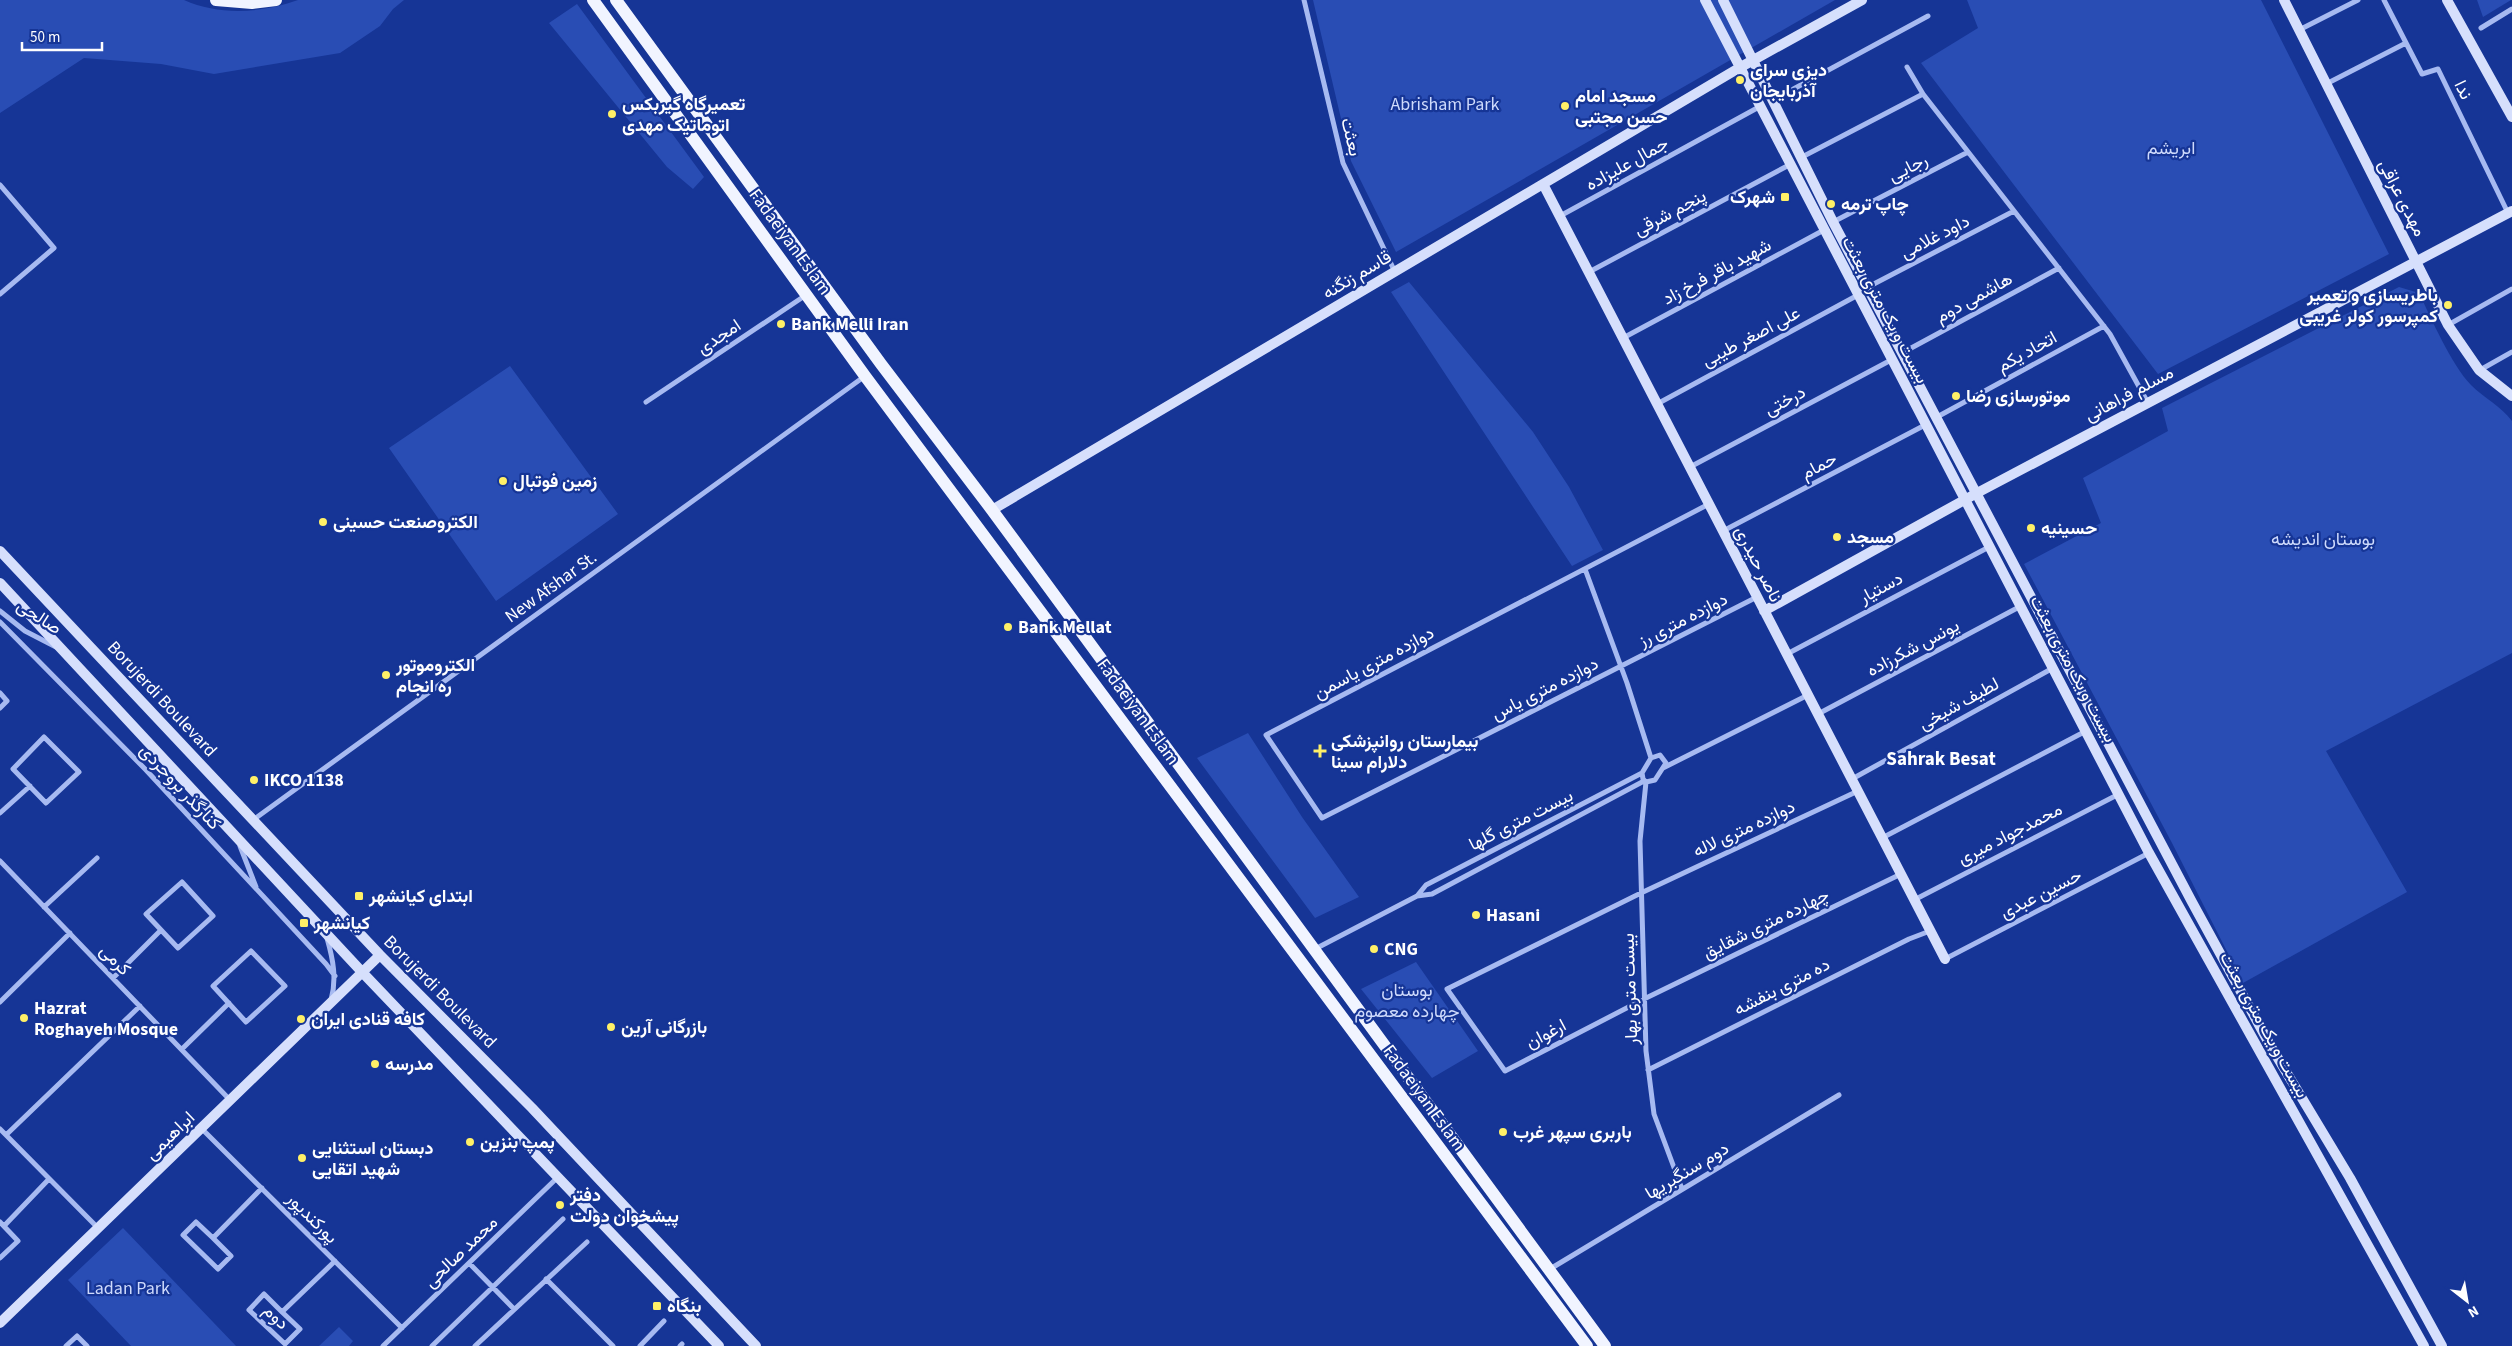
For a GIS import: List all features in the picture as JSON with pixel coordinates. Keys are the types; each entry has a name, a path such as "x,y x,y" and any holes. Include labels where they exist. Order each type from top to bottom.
{"main road":[{"path":"216,0 252,3 276,0"},
{"name":"Fadaeiyan Eslam","path":"593,0 865,376 1587,1346"},
{"name":"Fadaeiyan Eslam","path":"617,0 881,364 992,510 1606,1346"}],"street":[{"name":"بعثت","path":"1304,0 1343,163 1395,272"},
{"name":"بیست و یک متری بعثت","path":"1705,0 1759,107 1791,164 1927,424 1988,547 2087,730 2149,853 2424,1346"},
{"name":"بیست و یک متری بعثت","path":"1723,0 1833,222 2196,911 2270,1045 2350,1178 2442,1346"},
{"name":"قاسم زنگنه","path":"992,510 1739,68 1862,0"},
{"name":"مهدی عراقی","path":"2284,0 2448,325 2479,370 2512,396"},
{"path":"2299,30 2358,0"},
{"name":"ندا","path":"2384,0 2422,74 2438,69 2510,212"},
{"path":"2451,2 2512,117"},
{"path":"2481,28 2512,9"},
{"path":"1772,100 1928,16"},
{"path":"2326,84 2406,43"},
{"path":"1907,67 1923,94 2104,326 2148,403"},
{"path":"1802,157 1923,94"},
{"name":"جمال علیزاده","path":"1560,216 1759,107"},
{"name":"رجایی","path":"1833,222 1968,152"},
{"name":"پنجم شرقی","path":"1589,272 1791,164"},
{"name":"ناصر حیدری","path":"1543,184 1945,959"},
{"path":"0,185 54,248 0,294"},
{"name":"داود غلامی","path":"1868,287 2014,211"},
{"name":"مسلم فراهانی","path":"1764,610 1977,493 2510,212"},
{"name":"شهید باقر فرخ زاد","path":"1623,338 1824,230"},
{"name":"هاشمی دوم","path":"1902,353 2058,268"},
{"path":"2448,325 2512,289"},
{"name":"امجدی","path":"646,402 807,295"},
{"name":"علی اصغر طیبی","path":"1657,404 1858,295"},
{"name":"اتحاد یکم","path":"1937,417 2104,326"},
{"path":"2479,370 2512,352"},
{"name":"درختی","path":"1690,467 1893,359"},
{"name":"New Afshar St.","path":"253,820 865,376"},
{"name":"حمام","path":"1723,531 1927,424"},
{"path":"1651,758 1585,569 1709,504"},
{"name":"دستیار","path":"1787,654 1988,547"},
{"name":"Borujerdi Boulevard","path":"0,550 380,955 532,1108 756,1346"},
{"name":"دوازده متری یاسمن","path":"1322,818 1266,734 1585,569"},
{"path":"0,583 362,972 719,1346"},
{"name":"دوازده متری رز","path":"1620,667 1757,597"},
{"name":"یونس شکرزاده","path":"1818,714 2021,606"},
{"name":"صالحی","path":"0,611 26,631 60,649"},
{"name":"کنارگذر بروجردی","path":"0,622 146,770 335,976"},
{"name":"دوازده متری یاس","path":"1322,818 1620,667"},
{"name":"لطیف شیخی","path":"1852,779 2054,668"},
{"path":"0,693 7,701 0,708"},
{"path":"1663,768 1808,695"},
{"path":"1882,838 2087,730"},
{"path":"44,737 79,772 46,803 30,786 13,769 44,737"},
{"path":"1645,781 1642,774 1651,758 1663,756 1666,763 1663,768"},
{"name":"بیست متری گلها","path":"1314,949 1417,896 1432,894 1645,781 1655,780 1663,768"},
{"name":"بیست متری گلها","path":"1417,896 1426,885 1642,774"},
{"name":"بیست متری بهار","path":"1645,781 1640,841 1644,999 1648,1070 1654,1114 1682,1189"},
{"path":"0,813 30,786"},
{"name":"دوازده متری لاله","path":"1476,1030 1447,989 1641,893 1858,791"},
{"name":"محمدجواد میری","path":"1914,900 2119,793"},
{"path":"237,838 258,890"},
{"name":"حسین عبدی","path":"1945,959 2149,853"},
{"path":"44,907 97,858"},
{"name":"کرمی","path":"0,861 231,1100"},
{"name":"چهارده متری شقایق","path":"1644,999 1901,874"},
{"path":"182,882 213,916 178,948 161,930 146,914 182,882"},
{"path":"113,978 161,930"},
{"name":"ده متری بنفشه","path":"1648,1070 1909,939 1930,931"},
{"path":"325,932 335,976 335,987 330,1003"},
{"path":"0,1002 70,933"},
{"path":"251,951 285,986 246,1022 229,1003 213,986 251,951"},
{"name":"ابراهیمی","path":"0,1322 99,1229 380,955"},
{"name":"ارغوان","path":"1476,1030 1505,1071 1644,999"},
{"path":"182,1049 229,1003"},
{"path":"6,1136 140,1006"},
{"name":"دوم سنگبریها","path":"1549,1270 1839,1095"},
{"name":"پورکندپور","path":"202,1128 402,1328"},
{"path":"0,1129 99,1229"},
{"name":"محمد صالحی","path":"383,1346 558,1178"},
{"path":"0,1258 18,1241 2,1224 49,1179"},
{"path":"213,1238 262,1188"},
{"path":"432,1346 563,1219"},
{"path":"196,1222 213,1238 231,1256 218,1269 183,1235 196,1222"},
{"path":"475,1346 587,1242"},
{"name":"دوم","path":"282,1312 335,1261"},
{"path":"469,1263 514,1309"},
{"path":"546,1279 613,1346"},
{"name":"دوم","path":"264,1294 282,1312 300,1329 284,1344 249,1310 264,1294"},
{"path":"640,1346 664,1322"},
{"path":"66,1346 77,1336 86,1346"}],"green space":[{"path":"0,0 184,0 212,9 241,11 270,8 298,0 404,0 393,9 380,26 340,53 214,74 161,64 84,58 0,113"},
{"name":"Abrisham Park","path":"1313,0 1835,0 1396,252 1351,161"},
{"name":"ابریشم","path":"1967,0 2261,0 2389,254 2158,374 1921,63 1978,28"},
{"path":"2477,0 2511,0 2483,17"},
{"path":"577,4 704,177 693,189 667,167 549,23"},
{"path":"1409,282 1533,432 1569,487 1603,550 1572,566 1391,292"},
{"name":"بوستان اندیشه","path":"2399,287 2419,293 2456,366 2471,385 2503,411 2512,421 2512,653 2326,751 2407,892 2243,983 2172,843 2024,564 2101,523 2083,478 2168,431 2162,408"},
{"name":"زمین فوتبال","path":"510,366 618,514 496,601 389,448"},
{"path":"1248,733 1302,817 1359,897 1315,918 1197,758"},
{"name":"بوستان چهارده معصوم","path":"1416,962 1478,1051 1432,1078 1361,989"},
{"name":"Ladan Park","path":"123,1228 236,1346 131,1346 68,1280"},
{"path":"339,1327 353,1341 349,1346 319,1346"}],"place":[{"name":"دیزی سرای آذربایجان","path":"1740,80"},
{"name":"مسجد امام حسن مجتبی","path":"1565,106"},
{"name":"تعمیرگاه گیربکس اتوماتیک مهدی","path":"612,114"},
{"name":"شهرک","path":"1785,197"},
{"name":"چاپ ترمه","path":"1831,204"},
{"name":"باطریسازی و تعمیر کمپرسور کولر غریبی","path":"2448,305"},
{"name":"Bank Melli Iran","path":"781,324"},
{"name":"موتورسازی رضا","path":"1956,396"},
{"name":"زمین فوتبال","path":"503,481"},
{"name":"الکتروصنعت حسینی","path":"323,522"},
{"name":"حسینیه","path":"2031,528"},
{"name":"مسجد","path":"1837,537"},
{"name":"Bank Mellat","path":"1008,627"},
{"name":"الکتروموتور ره انجام","path":"386,675"},
{"name":"بیمارستان روانپزشکی دلارام سینا","path":"1320,751"},
{"name":"IKCO 1138","path":"254,780"},
{"name":"ابتدای کیانشهر","path":"359,896"},
{"name":"Hasani","path":"1476,915"},
{"name":"کیانشهر","path":"304,923"},
{"name":"CNG","path":"1374,949"},
{"name":"Hazrat Roghayeh Mosque","path":"24,1018"},
{"name":"کافه قنادی ایران","path":"301,1019"},
{"name":"بازرگانی آرین","path":"611,1027"},
{"name":"مدرسه","path":"375,1064"},
{"name":"باربری سپهر غرب","path":"1503,1132"},
{"name":"پمپ بنزین","path":"470,1142"},
{"name":"دبستان استثنایی شهید اتقایی","path":"302,1158"},
{"name":"دفتر پیشخوان دولت","path":"560,1205"},
{"name":"بنگاه","path":"657,1306"}],"district":[{"name":"Sahrak Besat","path":"1941,759"}]}
